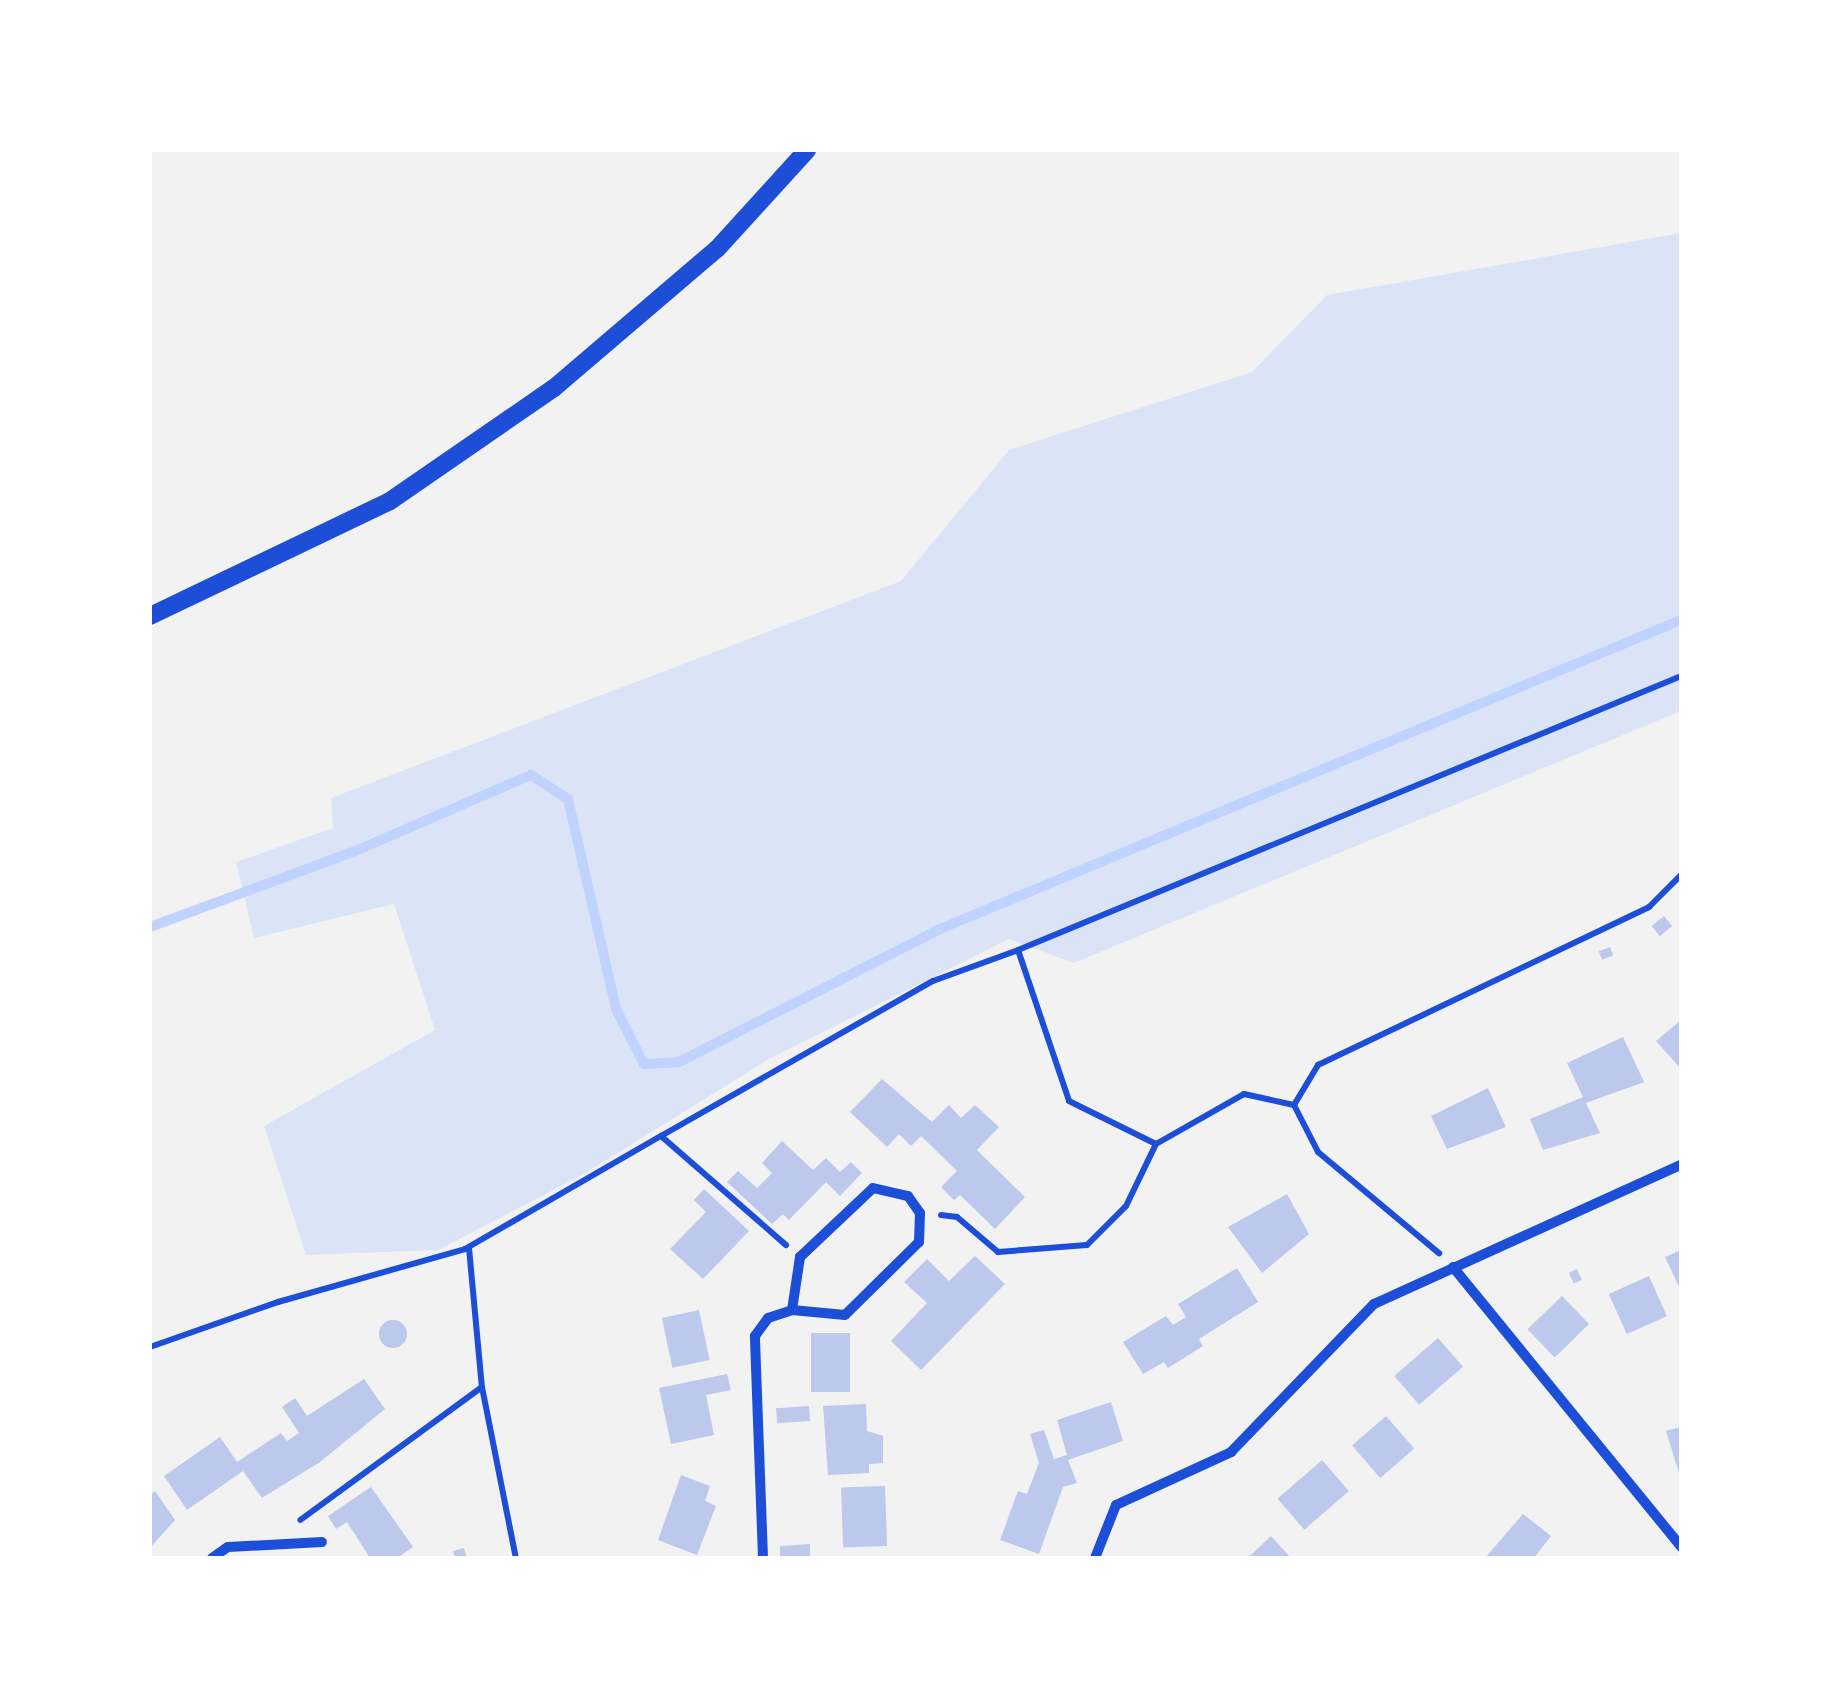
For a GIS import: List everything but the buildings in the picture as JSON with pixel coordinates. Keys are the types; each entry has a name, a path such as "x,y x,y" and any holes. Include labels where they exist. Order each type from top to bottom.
{"street":[{"path":"150,616 390,501 554,388 717,249 808,150"},
{"path":"1094,1558 1116,1506 1231,1452 1374,1304 1681,1166"},
{"path":"763,1558 754,1336 768,1318 792,1310 844,1315 919,1242 920,1213 908,1196 873,1188 800,1257 792,1310"},
{"path":"1453,1267 1681,1547"},
{"path":"212,1558 228,1547 322,1542"}],"path":[{"path":"150,1347 278,1302 464,1249 934,981 1018,950 1681,676"},
{"path":"1294,1105 1318,1065 1648,907 1681,876"},
{"path":"1018,950 1068,1101 1156,1144"},
{"path":"920,1213 958,1216 998,1252 1087,1245 1126,1206 1156,1144 1244,1094 1294,1105"},
{"path":"1294,1105 1318,1152 1453,1267"},
{"path":"661,1136 800,1257"},
{"path":"464,1249 482,1387 516,1558"},
{"path":"266,1545 482,1387"}],"shaded area":[{"path":"1681,233 1681,711 1074,963 1009,939 769,1059 584,1174 438,1250 306,1255 264,1126 435,1030 394,904 254,938 236,862 333,828 331,798 901,581 1009,450 1252,372 1327,295"}],"waterway":[{"path":"150,927 353,852 531,775 568,799 616,1009 644,1064 679,1062 940,929 1681,620"}]}
